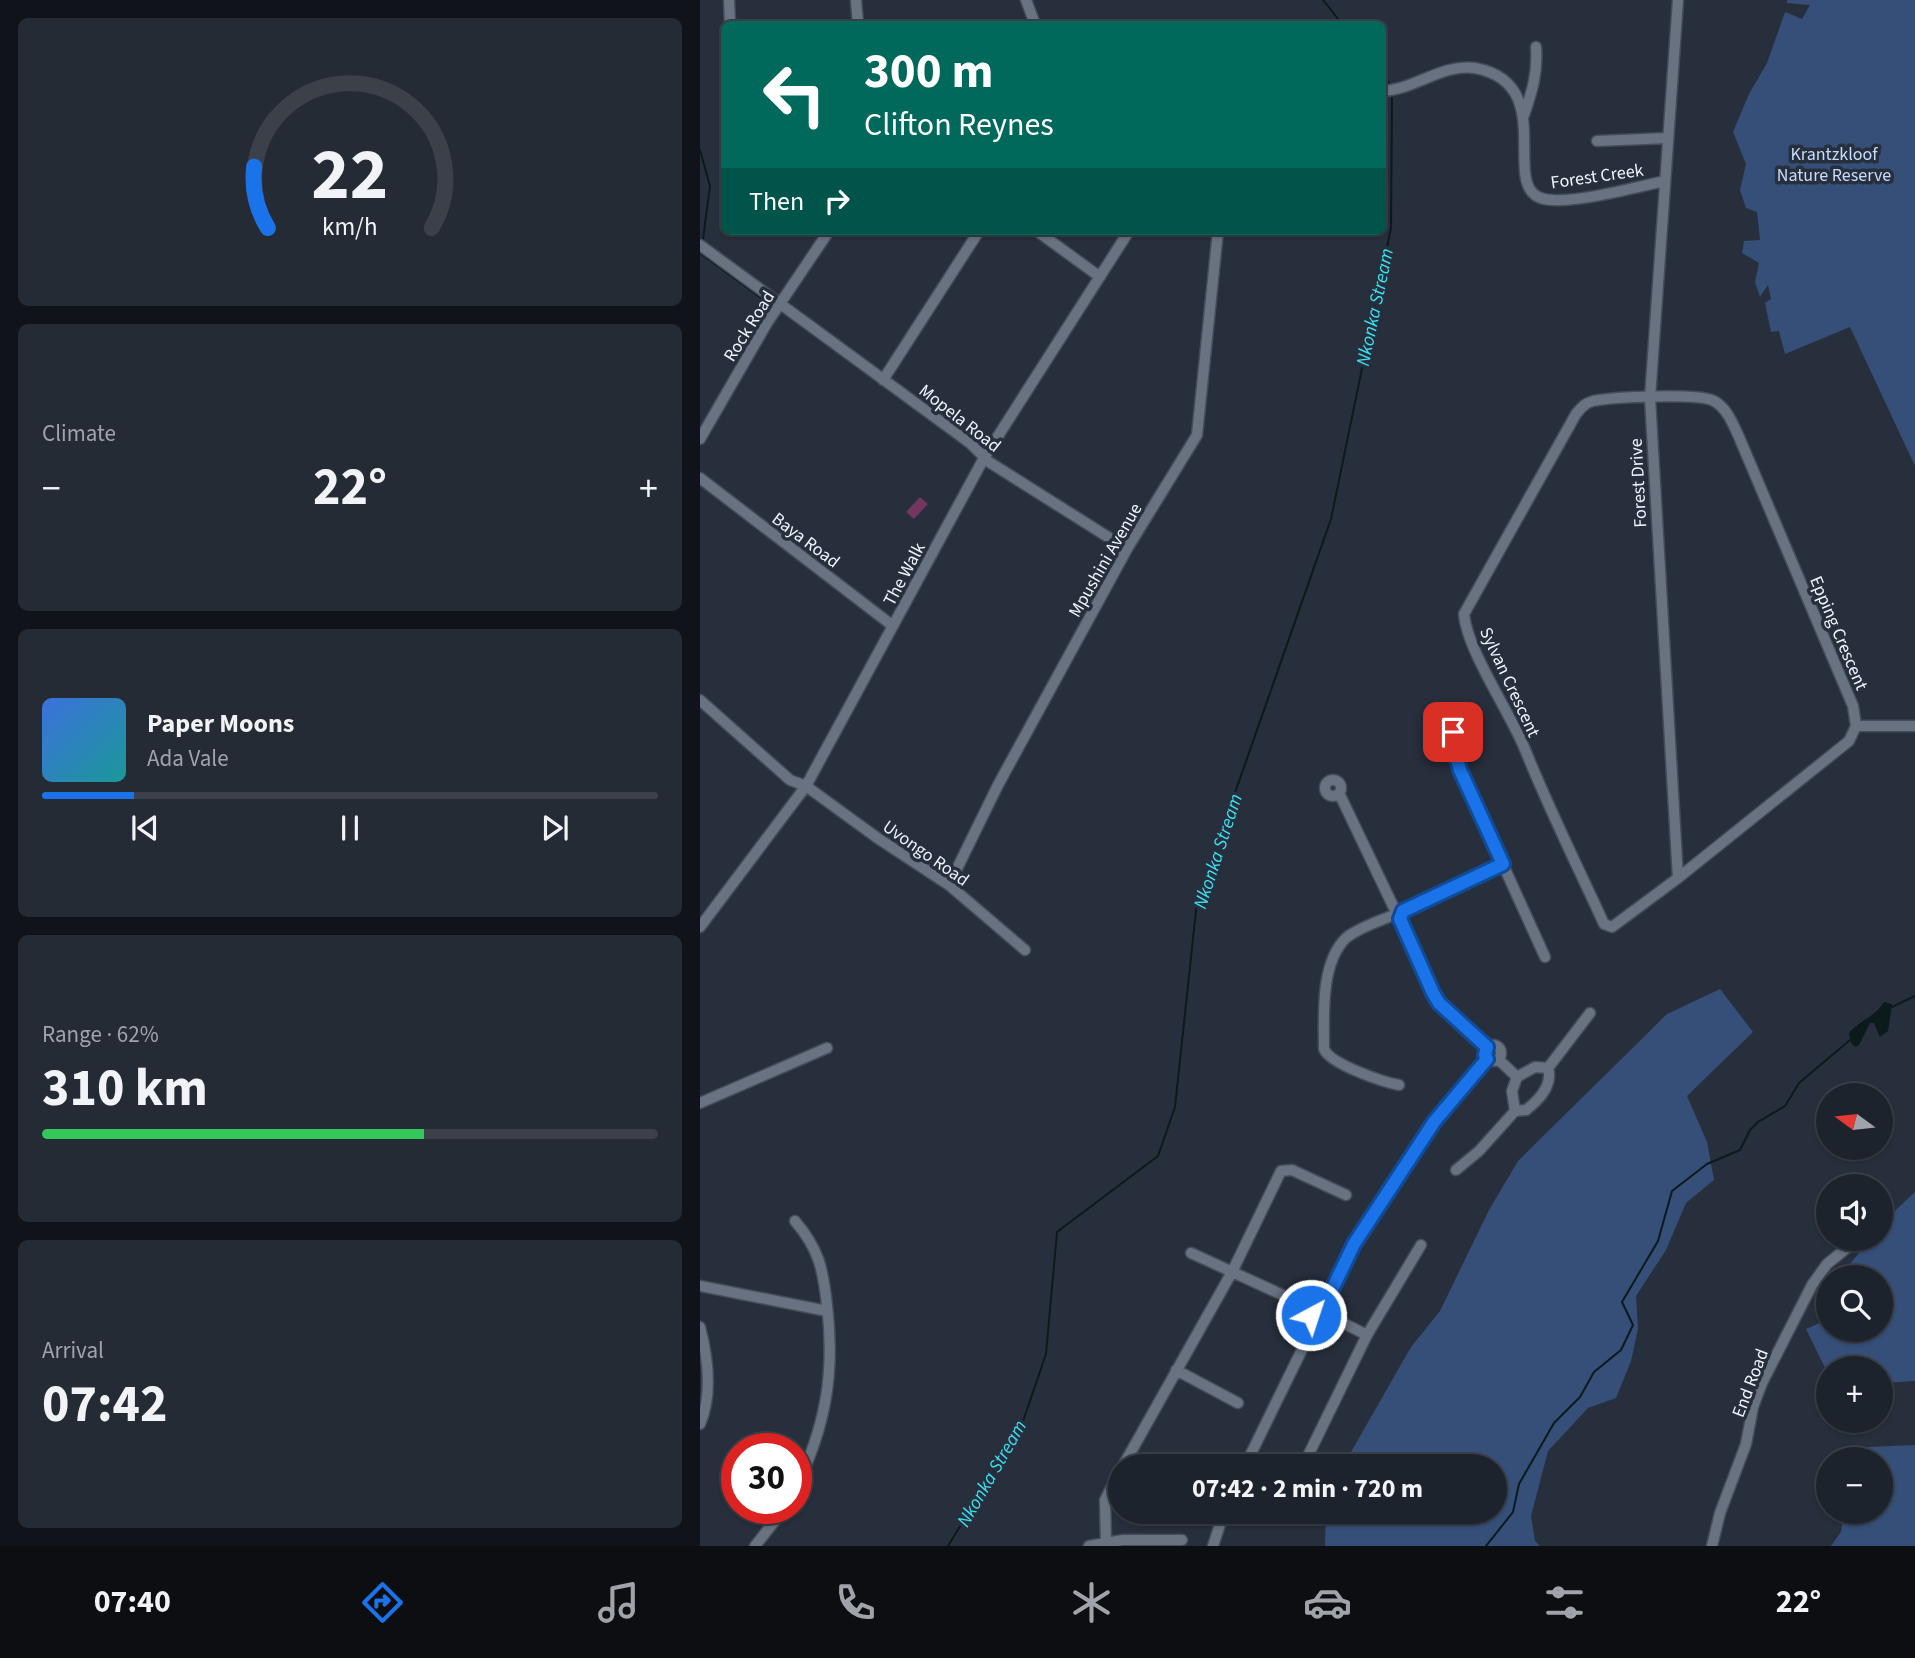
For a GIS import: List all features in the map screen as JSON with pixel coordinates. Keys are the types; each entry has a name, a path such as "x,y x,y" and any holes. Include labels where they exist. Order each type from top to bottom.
{"street":[{"path":"729,0 730,21"},
{"path":"856,0 858,21"},
{"path":"1026,0 1034,21"},
{"name":"Forest Drive","path":"1678,0 1650,398 1678,878"},
{"path":"1524,116 1534,86 1536,47"},
{"name":"Forest Creek","path":"1386,90 1410,87 1447,71 1473,68 1487,72 1509,86 1522,106 1524,116 1524,175 1527,187 1533,195 1541,199 1567,199 1665,181"},
{"path":"1597,141 1668,138"},
{"name":"Rock Road","path":"700,439 780,304 826,235"},
{"path":"883,380 976,235"},
{"path":"1043,235 1100,277"},
{"name":"The Walk","path":"700,927 806,786 984,458 1126,235"},
{"name":"Mpushini Avenue","path":"949,885 998,785 1127,548 1197,435 1218,235"},
{"name":"Mopela Road","path":"700,245 970,443 984,458 1127,548"},
{"name":"Epping Crescent","path":"1650,398 1702,397 1717,403 1730,417 1853,706 1856,726"},
{"name":"Sylvan Crescent","path":"1650,398 1592,401 1576,414 1464,614 1472,640 1608,927 1612,927 1678,878"},
{"name":"Baya Road","path":"700,478 894,626"},
{"name":"Uvongo Road","path":"700,700 790,780 806,786 949,885 1025,950"},
{"path":"1678,878 1849,741 1856,726 1915,726"},
{"path":"1455,752 1460,770 1545,957"},
{"path":"1339,793 1439,1003 1487,1047"},
{"path":"1399,1085 1385,1083 1325,1054 1326,984 1341,945 1353,933 1503,864"},
{"path":"1548,1068 1590,1013"},
{"path":"1487,1047 1493,1045 1500,1049 1499,1060"},
{"path":"1487,1047 1487,1059 1492,1062 1499,1060"},
{"path":"700,1103 827,1048"},
{"path":"1326,1302 1354,1244 1434,1122 1487,1059"},
{"path":"1499,1060 1517,1077"},
{"path":"1514,1111 1512,1091 1517,1077 1535,1067 1548,1068"},
{"path":"1456,1170 1479,1151 1514,1111 1526,1110 1544,1091 1550,1074 1548,1068"},
{"path":"1130,1454 1233,1272 1281,1171 1292,1170 1346,1195"},
{"path":"795,1221 812,1242 818,1256 823,1271 827,1311 831,1366 822,1420 812,1446"},
{"path":"1309,1454 1367,1335 1422,1245"},
{"name":"End Road","path":"1712,1546 1720,1513 1743,1453 1753,1407 1762,1382 1812,1285 1827,1264 1843,1251"},
{"path":"1191,1252 1311,1308"},
{"path":"700,1286 827,1311"},
{"path":"1318,1301 1326,1302 1331,1306 1331,1317 1322,1322 1316,1321 1311,1315 1311,1308 1318,1301"},
{"path":"1331,1317 1367,1335"},
{"path":"1251,1454 1316,1321"},
{"path":"700,1327 708,1379 705,1412 700,1424"},
{"path":"1176,1370 1238,1404"},
{"path":"1106,1542 1105,1500 1108,1494"},
{"path":"755,1546 772,1524"},
{"path":"1213,1546 1220,1524"},
{"path":"1089,1546 1106,1542 1182,1540"}],"green space":[{"name":"Krantzkloof Nature Reserve","path":"1787,0 1915,0 1915,466 1850,327 1785,354 1779,331 1771,332 1765,303 1771,299 1768,285 1760,297 1755,282 1759,263 1742,253 1744,241 1760,240 1757,212 1746,208 1740,190 1746,164 1733,132 1749,94 1767,63 1785,12 1802,19 1810,5 1787,3"},
{"path":"1720,989 1753,1032 1687,1096 1707,1142 1714,1180 1686,1203 1666,1250 1636,1296 1638,1329 1631,1361 1616,1398 1588,1408 1548,1451 1531,1516 1535,1541 1540,1546 1325,1546 1326,1524 1507,1524 1507,1454 1350,1454 1411,1347 1440,1311 1489,1210 1518,1161 1667,1014"},
{"path":"1915,1192 1915,1381 1893,1382 1893,1356 1819,1356 1806,1329 1816,1325 1816,1342 1893,1342 1893,1265 1849,1265 1860,1251 1893,1251 1893,1213"},
{"path":"1915,1445 1915,1546 1831,1546 1841,1532 1842,1524 1893,1524 1893,1447 1868,1447"}],"shaded area":[{"path":"1884,1002 1892,1004 1888,1031 1880,1037 1874,1023 1870,1023 1859,1045 1855,1047 1851,1043 1849,1033"}],"building":[{"path":"920,497 928,504 914,519 906,512"}],"waterway":[{"name":"Nkonka Stream","path":"1323,0 1340,21"},
{"name":"Nkonka Stream","path":"1386,80 1389,83"},
{"name":"Nkonka Stream","path":"948,1546 1021,1427 1046,1354 1057,1232 1158,1156 1175,1107 1197,901 1331,519 1391,228 1392,98"},
{"path":"700,150 710,186 703,239"},
{"path":"700,253 764,300"},
{"path":"1892,1007 1915,996"},
{"path":"1486,1546 1513,1512 1519,1484 1554,1423 1580,1397 1594,1372 1621,1350 1633,1325 1622,1302 1658,1241 1672,1191 1707,1164 1740,1150 1750,1130 1785,1106 1799,1083 1850,1040"}],"route":[{"path":"1311,1315 1312,1305 1318,1301 1326,1302 1354,1244 1434,1122 1487,1059 1487,1047 1439,1003 1400,919 1403,911 1503,864 1460,770 1455,752 1444,743 1446,737 1453,732"}]}
